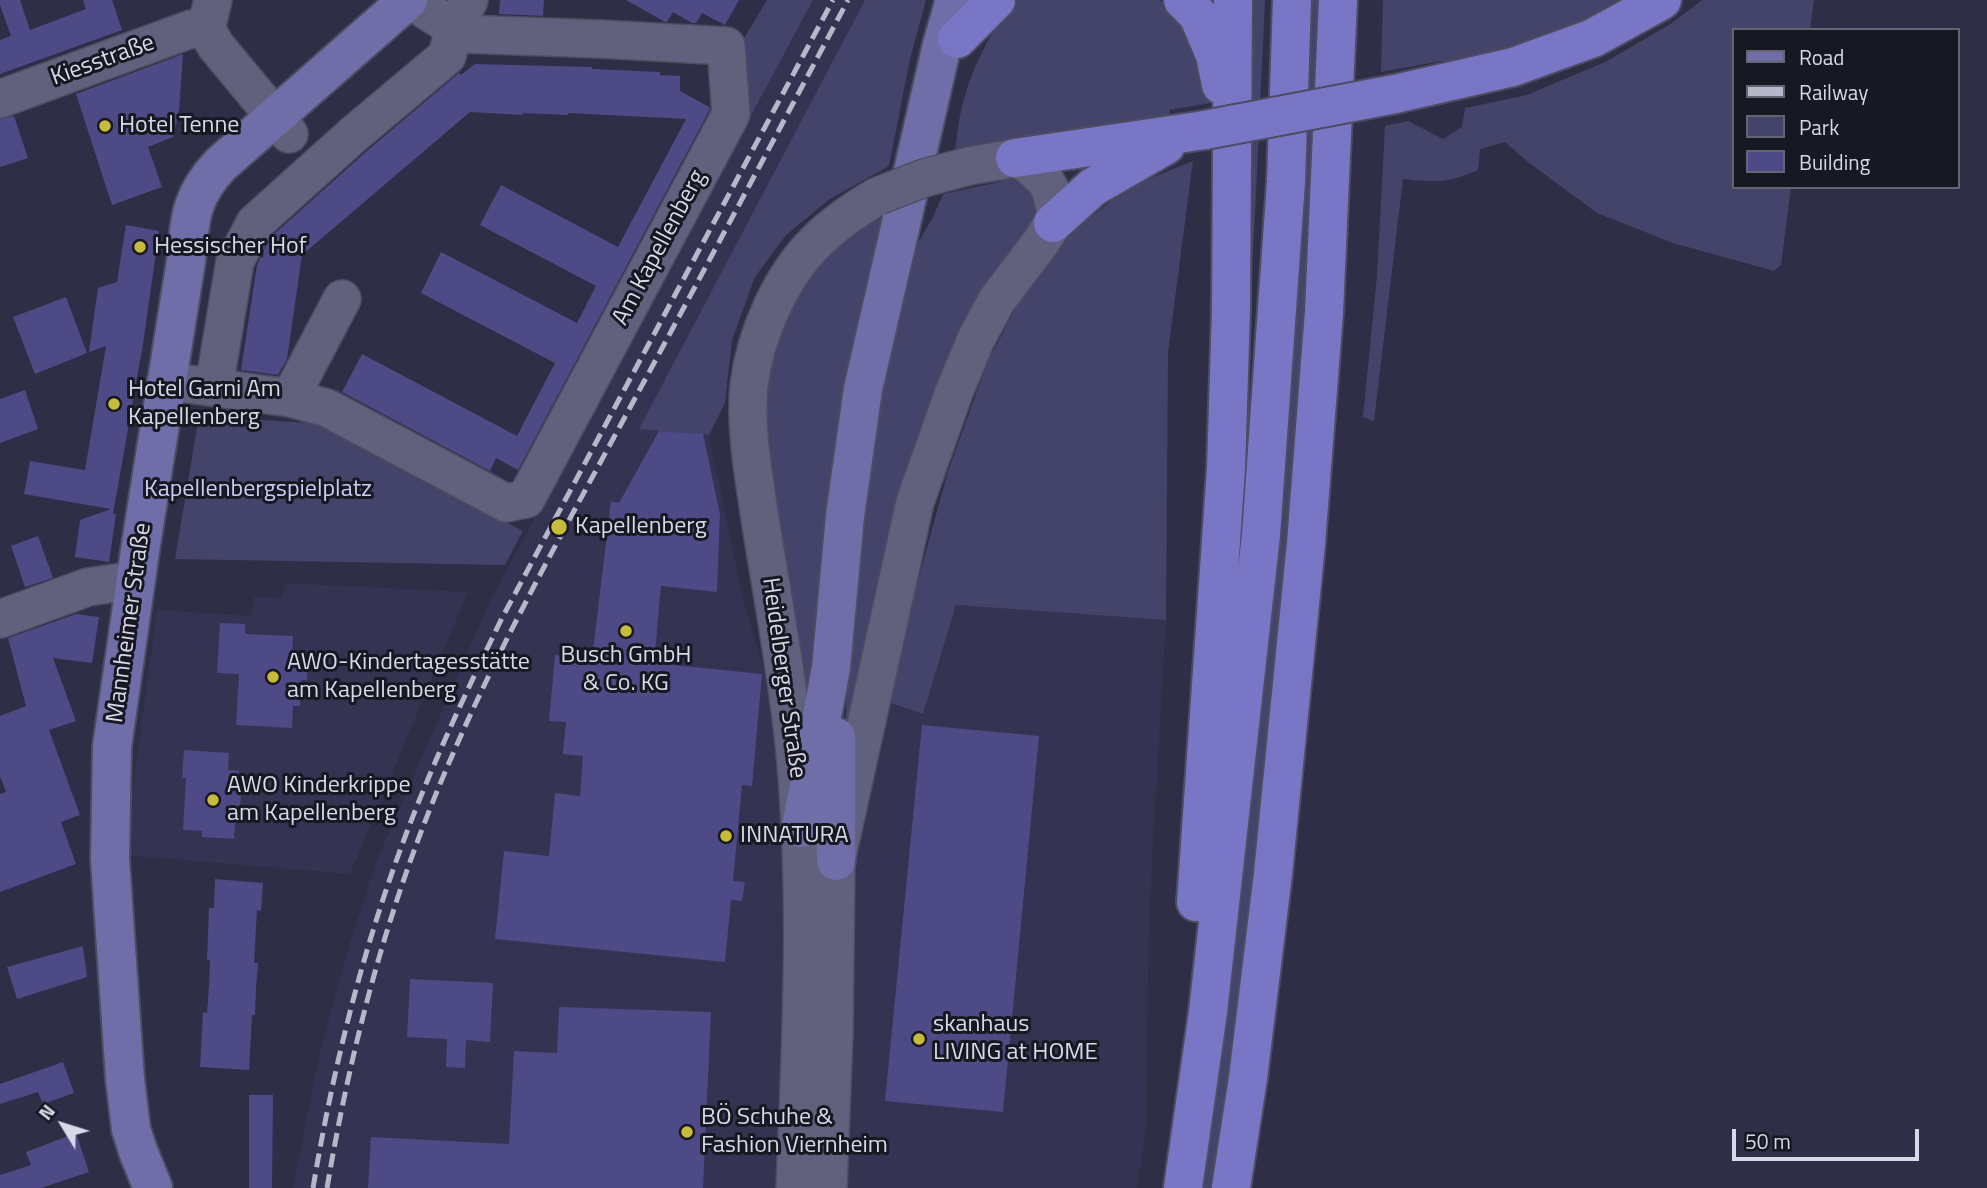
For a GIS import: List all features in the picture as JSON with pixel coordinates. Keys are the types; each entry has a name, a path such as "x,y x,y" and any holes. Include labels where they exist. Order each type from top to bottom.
{"highway":[{"path":"957,39 996,0"},
{"path":"1183,0 1198,15 1215,55 1208,133 1231,310 1226,469 1196,899 1208,1012"},
{"path":"1208,133 1233,0"},
{"path":"1183,1188 1208,1012 1261,535 1286,182 1292,0"},
{"path":"1231,1188 1272,888 1306,544 1324,312 1338,0"},
{"path":"1015,158 1208,133 1513,67 1593,38 1662,0"},
{"path":"1053,223 1093,187 1208,133"}],"main road":[{"name":"Mannheimer Straße","path":"152,1188 153,1152 149,1125 120,988 110,859 112,747 191,215 200,190 220,165 282,125 408,0"},
{"name":"Heidelberger Straße","path":"831,668 845,516 863,389 942,45 955,0"},
{"name":"Heidelberger Straße","path":"898,232 942,100 968,0"},
{"path":"801,828 831,668"},
{"path":"831,668 837,753 836,861"}],"street":[{"name":"Am Kapellenberg","path":"166,381 290,398 327,408 506,503 526,499 731,114 726,46 600,38 464,34 408,0"},
{"path":"210,15 216,46 282,125"},
{"name":"Kiesstraße","path":"0,99 191,29 210,15"},
{"path":"214,387 235,261 255,223 354,134 457,28"},
{"path":"828,1188 834,1033 836,861 915,502 976,339 997,300 1053,223 1056,213 1051,191 1035,170 1015,158"},
{"name":"Heidelberger Straße","path":"795,1188 802,1017 801,828 794,741 782,650 748,436 749,385 761,330 784,284 816,241 843,218 868,202 924,178 1015,158"},
{"path":"290,398 342,299"},
{"path":"0,618 88,587 136,580"}],"shaded area":[{"path":"813,0 865,0 640,429 709,435 743,599 767,682 782,798 867,812 885,701 923,714 956,605 1166,620 1149,916 1146,1131 1137,1188 293,1188 320,1051 350,943 377,860 491,599"},
{"path":"285,583 468,592 350,874 124,855 157,610 251,616 254,597 282,598"}],"green space":[{"path":"767,0 813,0 638,326 737,50"},
{"path":"865,0 926,0 910,59 889,166 830,199 786,235 755,277 732,340 725,403 709,435 639,429"},
{"path":"1014,0 1160,0 1182,22 1195,46 1211,103 1169,110 1170,116 978,151 977,145 955,149 959,120 974,70 996,26"},
{"path":"1242,0 1265,0 1243,410"},
{"path":"1310,0 1322,0 1303,356 1287,569 1254,879 1214,1188 1202,1188"},
{"path":"1383,0 1633,0 1556,34 1475,59 1445,66 1442,61 1381,72"},
{"path":"1702,0 1814,0 1810,28 1731,28 1731,189 1791,189 1781,265 1774,271 1673,243 1597,213 1505,142 1480,149 1478,170 1467,175 1440,181 1403,179 1374,421 1363,417 1377,276 1385,126 1408,121 1443,139 1462,127 1465,108 1527,95 1607,61 1672,23"},
{"path":"1193,161 1168,352 1166,620 956,605 923,714 885,701 948,471 988,361 1023,294 1063,239 1129,187"},
{"path":"999,175 1028,178 1041,211 1013,255 844,772 848,659 858,541 899,304 913,251 943,194 999,182"},
{"path":"871,216 871,223 885,216 810,708 800,707 760,433 770,337 813,264"},
{"name":"Kapellenbergspielplatz","path":"199,416 325,424 523,531 505,565 175,559"}],"building":[{"path":"0,0 20,0 30,30 86,9 83,0 112,0 122,30 0,74 0,40 11,36"},
{"path":"500,0 544,0 543,16 499,14"},
{"path":"626,0 739,0 725,25 702,13 696,23 673,12 665,22"},
{"path":"183,54 179,111 173,137 148,147 162,187 112,205 76,94"},
{"path":"475,64 660,72 660,75 680,76 680,91 710,109 518,470 496,458 490,471 342,392 362,354 517,436 555,363 421,293 441,252 577,323 596,286 480,225 501,185 618,247 686,119 568,113 523,115 470,112 302,255 287,359 278,375 241,370 257,265 261,257 263,258 264,250 272,236 368,150 459,73 461,75"},
{"path":"14,116 28,158 0,167 0,119"},
{"path":"126,225 159,231 143,344 113,514 116,514 109,562 75,557 80,520 111,509 24,494 30,461 85,470 106,346 89,352 98,288 117,282"},
{"path":"66,297 87,353 35,374 13,317"},
{"path":"25,390 38,429 0,443 0,399"},
{"path":"659,431 703,434 720,514 717,592 661,586 654,663 762,674 752,786 742,785 733,881 745,882 742,901 731,900 725,962 495,939 504,851 549,856 555,793 580,796 583,756 563,754 566,722 549,721 555,655 592,659 611,501 619,503"},
{"path":"38,536 53,578 25,587 11,546"},
{"path":"76,614 99,617 92,663 53,658 76,721 49,730 80,815 61,822 76,864 0,892 0,794 6,792 0,776 0,716 26,706 8,638"},
{"name":"AWO-Kindertagesstätte am Kapellenberg","path":"220,623 245,624 245,634 293,636 292,654 308,655 307,680 301,680 300,706 293,706 292,728 236,725 239,674 217,673"},
{"path":"922,725 1039,736 1003,1112 885,1101"},
{"name":"AWO Kinderkrippe am Kapellenberg","path":"184,750 229,753 228,770 239,771 238,790 241,790 234,839 202,837 202,831 183,830 186,778 182,778"},
{"path":"215,879 263,883 261,911 257,910 254,963 258,963 249,1070 200,1067 203,1012 207,1013 209,986 209,908 214,908"},
{"path":"83,946 87,977 17,999 7,967"},
{"path":"410,979 493,983 490,1042 466,1040 465,1068 446,1067 447,1039 407,1037"},
{"path":"559,1007 711,1012 703,1188 368,1188 371,1137 509,1144 514,1051 557,1053"},
{"path":"63,1062 74,1093 43,1104 38,1092 0,1104 0,1084"},
{"path":"249,1095 273,1095 272,1188 249,1188"},
{"path":"76,1133 89,1172 41,1188 0,1188 0,1175 31,1165 26,1152"}],"railway":[{"path":"313,1188 350,1011 375,923 416,809 463,699 502,618 833,0"},
{"path":"327,1188 344,1100 376,968 418,840 460,737 534,587 848,0"}],"place":[{"name":"Hotel Tenne","path":"105,126"},
{"name":"Hessischer Hof","path":"140,247"},
{"name":"Hotel Garni Am Kapellenberg","path":"114,404"},
{"name":"Kapellenberg","path":"559,527"},
{"name":"Busch GmbH & Co. KG","path":"626,631"},
{"name":"AWO-Kindertagesstätte am Kapellenberg","path":"273,677"},
{"name":"AWO Kinderkrippe am Kapellenberg","path":"213,800"},
{"name":"INNATURA","path":"726,836"},
{"name":"skanhaus LIVING at HOME","path":"919,1039"},
{"name":"BÖ Schuhe & Fashion Viernheim","path":"687,1132"}]}
